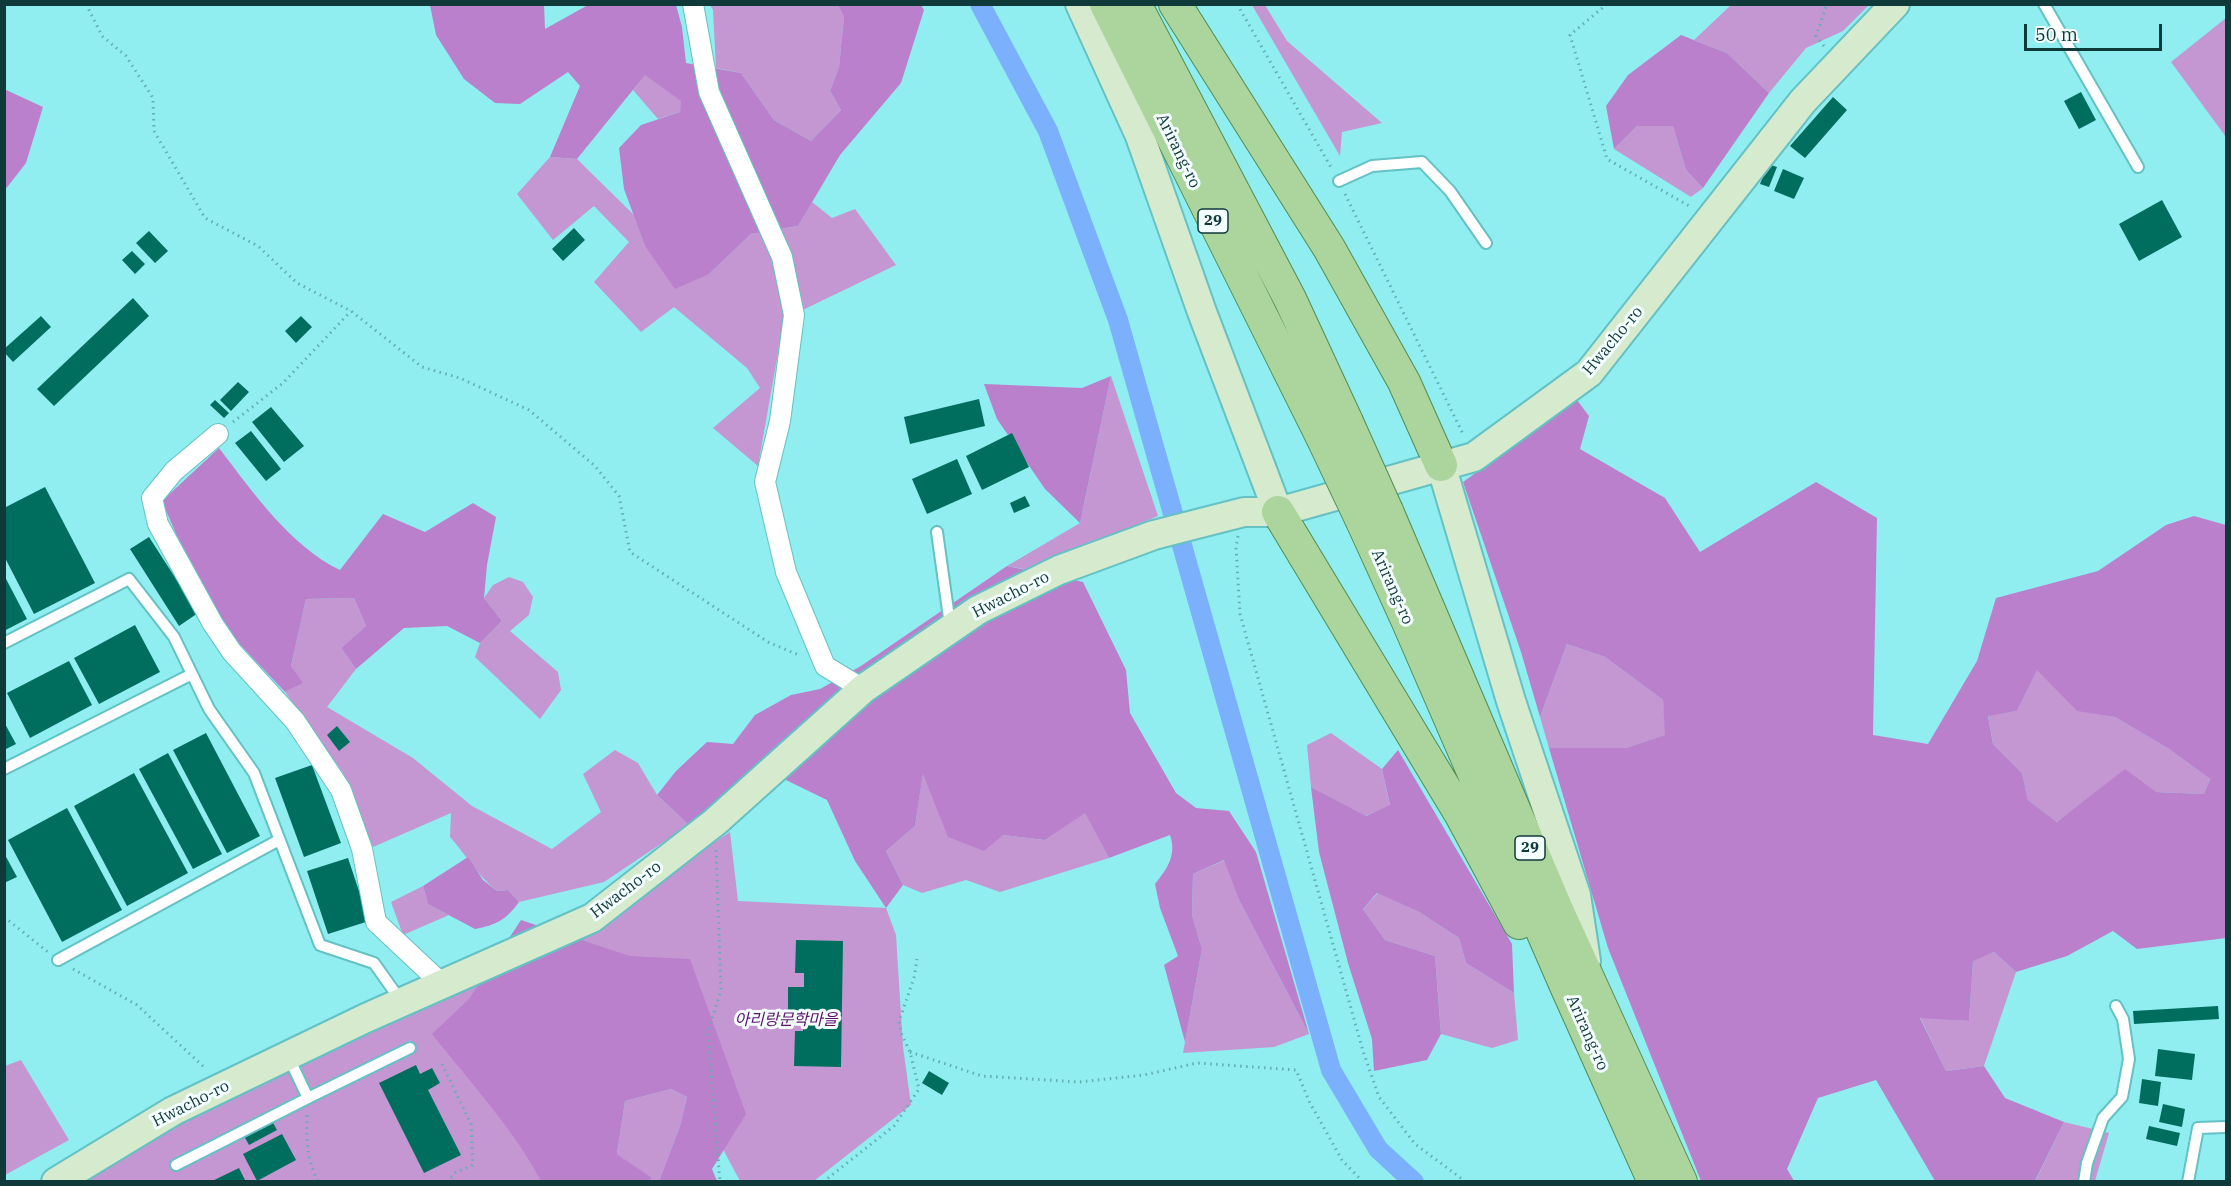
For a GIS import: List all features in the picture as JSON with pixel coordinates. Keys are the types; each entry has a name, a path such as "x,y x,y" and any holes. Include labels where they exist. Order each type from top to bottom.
{"main road":[{"name":"Arirang-ro","path":"1106,4 1335,429 1557,910 1577,983 1654,1182"},
{"name":"Arirang-ro","path":"1135,4 1290,299 1335,429"},
{"path":"1175,4 1329,248 1404,382 1441,465"},
{"path":"1278,512 1461,815 1512,912 1537,952 1577,983"},
{"name":"Arirang-ro","path":"1577,983 1681,1182"}],"street":[{"path":"693,4 709,92 782,257 794,315 780,421 765,482 786,572 825,666 863,689"},
{"path":"1080,4 1140,136 1202,312 1278,512"},
{"name":"Hwacho-ro","path":"56,1182 173,1111 402,1002 591,918 715,822 863,689 978,610 1059,570 1154,535 1235,515 1278,512 1474,457 1589,373 1803,101 1895,4"},
{"path":"218,434 174,471 152,498 158,524 213,624 232,652 295,721 341,790 362,849 376,922 442,984"},
{"path":"1441,465 1511,701 1576,895 1577,983"}],"lane":[{"path":"2044,4 2138,167"},
{"path":"1339,181 1372,166 1422,162 1450,191 1486,243"},
{"path":"937,532 950,629"},
{"path":"4,643 129,579 174,637 209,709 254,773 320,945 374,963 402,1002"},
{"path":"4,769 192,674"},
{"path":"58,960 279,840"},
{"path":"2084,1182 2087,1163 2103,1118 2122,1097 2129,1059 2123,1019 2116,1006"},
{"path":"176,1165 410,1048"},
{"path":"288,1056 308,1098"},
{"path":"2188,1182 2198,1128 2226,1127"}],"path":[{"path":"86,4 102,36 126,56 153,98 154,131 205,218 258,246 297,283 351,311 422,367 460,378 529,410 595,466 619,496 630,552 768,642 825,666"},
{"path":"1237,4 1339,181 1474,457"},
{"path":"1606,4 1570,35 1607,159 1710,219"},
{"path":"1827,4 1816,36 1839,64"},
{"path":"218,434 283,383 351,311"},
{"path":"1235,515 1240,614 1363,1051 1379,1097 1415,1144 1466,1182"},
{"path":"715,822 721,990 708,1032 720,1182"},
{"path":"4,917 58,960 137,1005 224,1086"},
{"path":"824,1182 894,1126 919,1089 910,1052 901,1033 899,1021 914,978 917,959"},
{"path":"910,1052 982,1076 1079,1082 1144,1075 1197,1063 1296,1070 1310,1103 1342,1160 1363,1182"},
{"path":"442,1064 471,1124 472,1166 454,1173 447,1182"},
{"path":"308,1098 306,1137 309,1161 318,1182"}],"green space":[{"path":"710,5 838,5 844,17 839,67 830,91 841,110 811,141 774,120 741,73 716,68 713,10"},
{"path":"1252,5 1265,5 1287,41 1382,123 1342,132 1340,156"},
{"path":"1731,5 1869,5 1843,31 1806,48 1769,93 1727,53 1694,40"},
{"path":"2226,18 2226,137 2171,62"},
{"path":"645,74 682,101 680,112 658,119 633,90"},
{"path":"1637,126 1673,126 1686,170 1703,188 1691,197 1614,149"},
{"path":"550,157 577,159 634,215 645,246 709,274 751,234 798,226 812,202 832,218 855,209 896,265 784,319 758,466 713,428 760,388 747,368 674,307 641,332 594,282 629,242 594,206 553,240 517,194"},
{"path":"1111,376 1158,516 1029,570 1007,566 1080,523"},
{"path":"509,577 523,582 533,597 529,615 510,631 558,672 561,690 540,719 475,657 480,643 502,621 484,598 493,585"},
{"path":"354,598 366,626 341,648 356,669 327,707 413,758 472,806 552,849 601,812 583,774 615,750 638,763 657,795 689,825 604,882 519,902 508,890 497,891 490,885 450,837 451,813 373,847 343,773 285,692 302,683 291,666 306,599"},
{"path":"1567,644 1605,657 1663,700 1666,735 1626,748 1549,748 1540,717"},
{"path":"2037,669 2077,710 2115,717 2169,749 2210,779 2204,794 2156,792 2076,808 2057,822 2028,800 2022,773 1993,744 1988,715 2017,711"},
{"path":"1331,733 1382,769 1390,806 1365,816 1311,787 1307,745"},
{"path":"923,773 1003,835 1045,840 1085,812 1109,858 1000,892 966,880 922,893 903,885 886,851 915,826"},
{"name":"아리랑문학마을","path":"730,832 738,901 886,908 896,935 903,1047 911,1105 814,1181 740,1181 659,1030 564,1181 73,1182 152,1129 688,859"},
{"path":"1225,860 1239,900 1309,1034 1274,1047 1183,1053 1202,949 1192,915 1193,874"},
{"path":"423,886 428,904 449,915 403,935 391,902"},
{"path":"1378,893 1419,912 1459,938 1466,963 1514,993 1518,1040 1492,1048 1441,1034 1435,956 1385,940 1363,909"},
{"path":"1994,952 2016,972 1984,1066 1946,1071 1920,1017 1969,1021 1973,960"},
{"path":"21,1060 69,1140 5,1175 5,1066"},
{"path":"671,1089 687,1097 680,1126 659,1181 650,1181 652,1179 617,1154 625,1101"},
{"path":"2064,1122 2109,1133 2095,1181 2035,1182"}],"shaded area":[{"path":"430,5 544,5 545,29 588,5 676,5 682,27 686,63 741,73 774,120 811,141 841,110 830,91 839,67 844,17 838,5 921,5 924,10 901,83 840,155 798,226 751,234 709,274 675,289 645,246 624,189 619,148 641,125 680,112 681,101 645,75 577,159 550,157 580,86 568,72 520,104 495,103 464,79 436,35"},
{"path":"1681,35 1727,53 1769,93 1703,188 1686,170 1673,126 1637,126 1614,149 1606,106 1628,75"},
{"path":"4,89 43,107 26,163 5,190"},
{"path":"1111,376 1080,523 1045,489 997,419 984,384 1082,388"},
{"path":"1577,400 1589,416 1580,449 1665,498 1700,552 1816,482 1877,518 1873,735 1928,744 1977,661 1996,598 2098,571 2166,525 2194,516 2226,525 2226,938 2137,949 2113,931 2067,956 2016,972 1994,952 1973,961 1969,1021 1920,1018 1946,1071 1984,1066 2005,1098 2064,1122 2035,1181 1935,1181 1876,1080 1818,1098 1787,1169 1794,1181 1701,1181 1608,948 1549,748 1626,748 1665,735 1663,700 1605,657 1567,644 1540,717 1521,652 1463,482","holes":["2037,670 2077,711 2115,717 2169,749 2210,779 2204,794 2156,792 2125,769 2057,822 2028,800 2022,773 1993,744 1988,716 2017,711"]},
{"path":"219,448 288,532 322,560 340,570 383,514 425,532 473,503 496,517 487,565 484,598 502,621 480,643 447,626 404,628 356,669 341,648 366,626 354,598 306,599 291,666 303,683 285,692 231,635 176,534 162,501"},
{"path":"1007,566 1083,582 1126,670 1130,713 1176,793 1196,808 1229,811 1256,852 1309,1034 1239,900 1224,860 1193,874 1192,915 1202,949 1185,1042 1164,965 1178,956 1160,908 1155,884 1170,861 1172,842 1170,835 1109,858 1085,813 1045,840 1003,835 984,851 948,837 923,774 915,826 886,851 903,885 886,908 855,861 827,800 786,780 760,763 689,825 657,795 676,771 707,742 733,744 755,715 791,695 820,689 861,666"},
{"path":"1398,750 1512,944 1514,993 1466,963 1459,938 1419,912 1377,893 1363,909 1385,940 1435,956 1441,1034 1427,1060 1374,1071 1372,1039 1348,963 1319,852 1311,787 1366,816 1390,805 1382,769"},
{"path":"468,857 483,880 497,891 508,890 519,902 500,921 475,929 428,904 423,886"},
{"path":"521,920 630,956 690,959 746,1114 712,1169 717,1181 659,1181 680,1126 687,1097 671,1089 625,1101 617,1154 652,1178 650,1181 541,1181 530,1161 490,1105 432,1034 469,999"}],"building":[{"path":"2081,92 2096,120 2079,129 2064,101"},
{"path":"1833,97 1847,110 1805,158 1790,146"},
{"path":"1768,164 1777,167 1769,187 1760,184"},
{"path":"1783,169 1804,178 1794,199 1774,191"},
{"path":"2162,200 2182,237 2139,261 2119,224"},
{"path":"574,228 585,240 563,261 552,249"},
{"path":"149,231 168,251 155,263 136,243"},
{"path":"132,251 145,264 135,274 122,260"},
{"path":"133,298 149,316 54,406 37,389"},
{"path":"41,316 51,327 13,362 4,349"},
{"path":"301,316 312,327 296,343 285,331"},
{"path":"238,382 249,392 231,411 220,400"},
{"path":"979,399 985,426 910,444 904,417"},
{"path":"215,400 229,413 224,418 210,405"},
{"path":"271,407 304,446 284,462 252,422"},
{"path":"251,431 281,469 266,481 235,443"},
{"path":"1012,433 1029,467 982,490 966,456"},
{"path":"957,459 972,494 927,514 912,479"},
{"path":"45,487 95,583 34,614 4,556 4,508"},
{"path":"1025,496 1030,506 1014,513 1010,503"},
{"path":"149,537 198,613 179,626 130,549"},
{"path":"4,575 27,619 4,631"},
{"path":"135,625 160,672 99,704 74,658"},
{"path":"69,661 92,705 30,738 7,693"},
{"path":"4,722 16,744 4,750"},
{"path":"337,726 350,742 339,751 327,735"},
{"path":"206,733 260,836 227,853 173,750"},
{"path":"168,753 222,854 193,869 139,769"},
{"path":"312,765 341,843 304,857 275,778"},
{"path":"134,773 188,873 127,906 74,806"},
{"path":"67,808 122,910 62,942 8,840"},
{"path":"4,853 17,877 4,883"},
{"path":"348,858 369,921 328,934 307,871"},
{"path":"796,940 843,941 841,1067 794,1066 795,1031 803,1031 803,1012 788,1012 788,987 804,987 804,973 795,973"},
{"path":"2218,1006 2219,1019 2134,1024 2133,1011"},
{"path":"2158,1049 2195,1054 2192,1080 2155,1076"},
{"path":"416,1065 420,1074 432,1068 440,1083 428,1090 461,1155 424,1173 379,1083"},
{"path":"929,1071 949,1083 942,1095 922,1083"},
{"path":"2142,1079 2161,1082 2158,1106 2139,1103"},
{"path":"2163,1104 2185,1109 2182,1127 2159,1122"},
{"path":"272,1121 277,1130 249,1145 244,1136"},
{"path":"2149,1126 2180,1133 2177,1146 2146,1139"},
{"path":"282,1134 296,1160 257,1181 243,1154"},
{"path":"239,1168 246,1182 210,1182"}],"waterway":[{"path":"980,4 1048,131 1118,320 1331,1070 1378,1149 1414,1182"}]}
